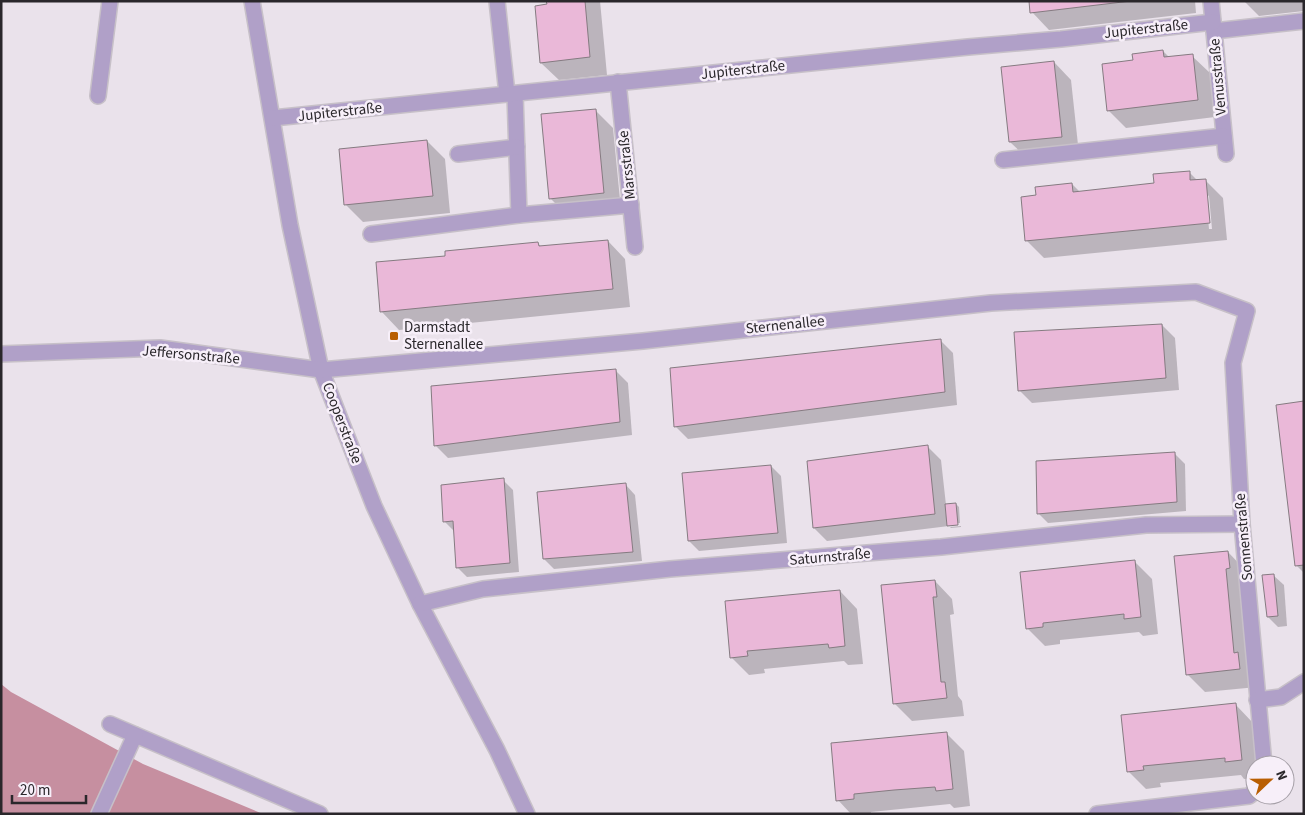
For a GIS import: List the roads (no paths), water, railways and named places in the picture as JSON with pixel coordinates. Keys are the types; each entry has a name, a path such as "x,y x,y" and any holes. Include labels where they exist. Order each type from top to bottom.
{"street":[{"path":"98,96 110,1"},
{"name":"Cooperstraße","path":"252,1 290,225 321,370 374,506 420,604 497,750 527,814"},
{"path":"497,1 517,147 519,214"},
{"name":"Venusstraße","path":"1211,1 1226,154"},
{"name":"Jupiterstraße","path":"272,118 1061,39 1214,26 1304,21"},
{"name":"Marsstraße","path":"618,82 635,247"},
{"path":"1003,160 1224,136"},
{"path":"458,154 517,147"},
{"path":"371,234 519,214 631,205"},
{"name":"Sternenallee","path":"321,370 643,341 990,303 1196,292 1247,311"},
{"name":"Sonnenstraße","path":"1247,311 1233,363 1242,524 1263,755"},
{"name":"Jeffersonstraße","path":"1,354 160,348 321,370"},
{"name":"Saturnstraße","path":"420,604 483,589 670,570 941,547 1146,525 1242,524"},
{"path":"1257,700 1281,697 1304,682"},
{"path":"110,724 320,814"},
{"path":"99,814 135,735"},
{"path":"1098,814 1245,796"}],"place":[{"name":"Darmstadt Sternenallee","path":"394,336"}]}
